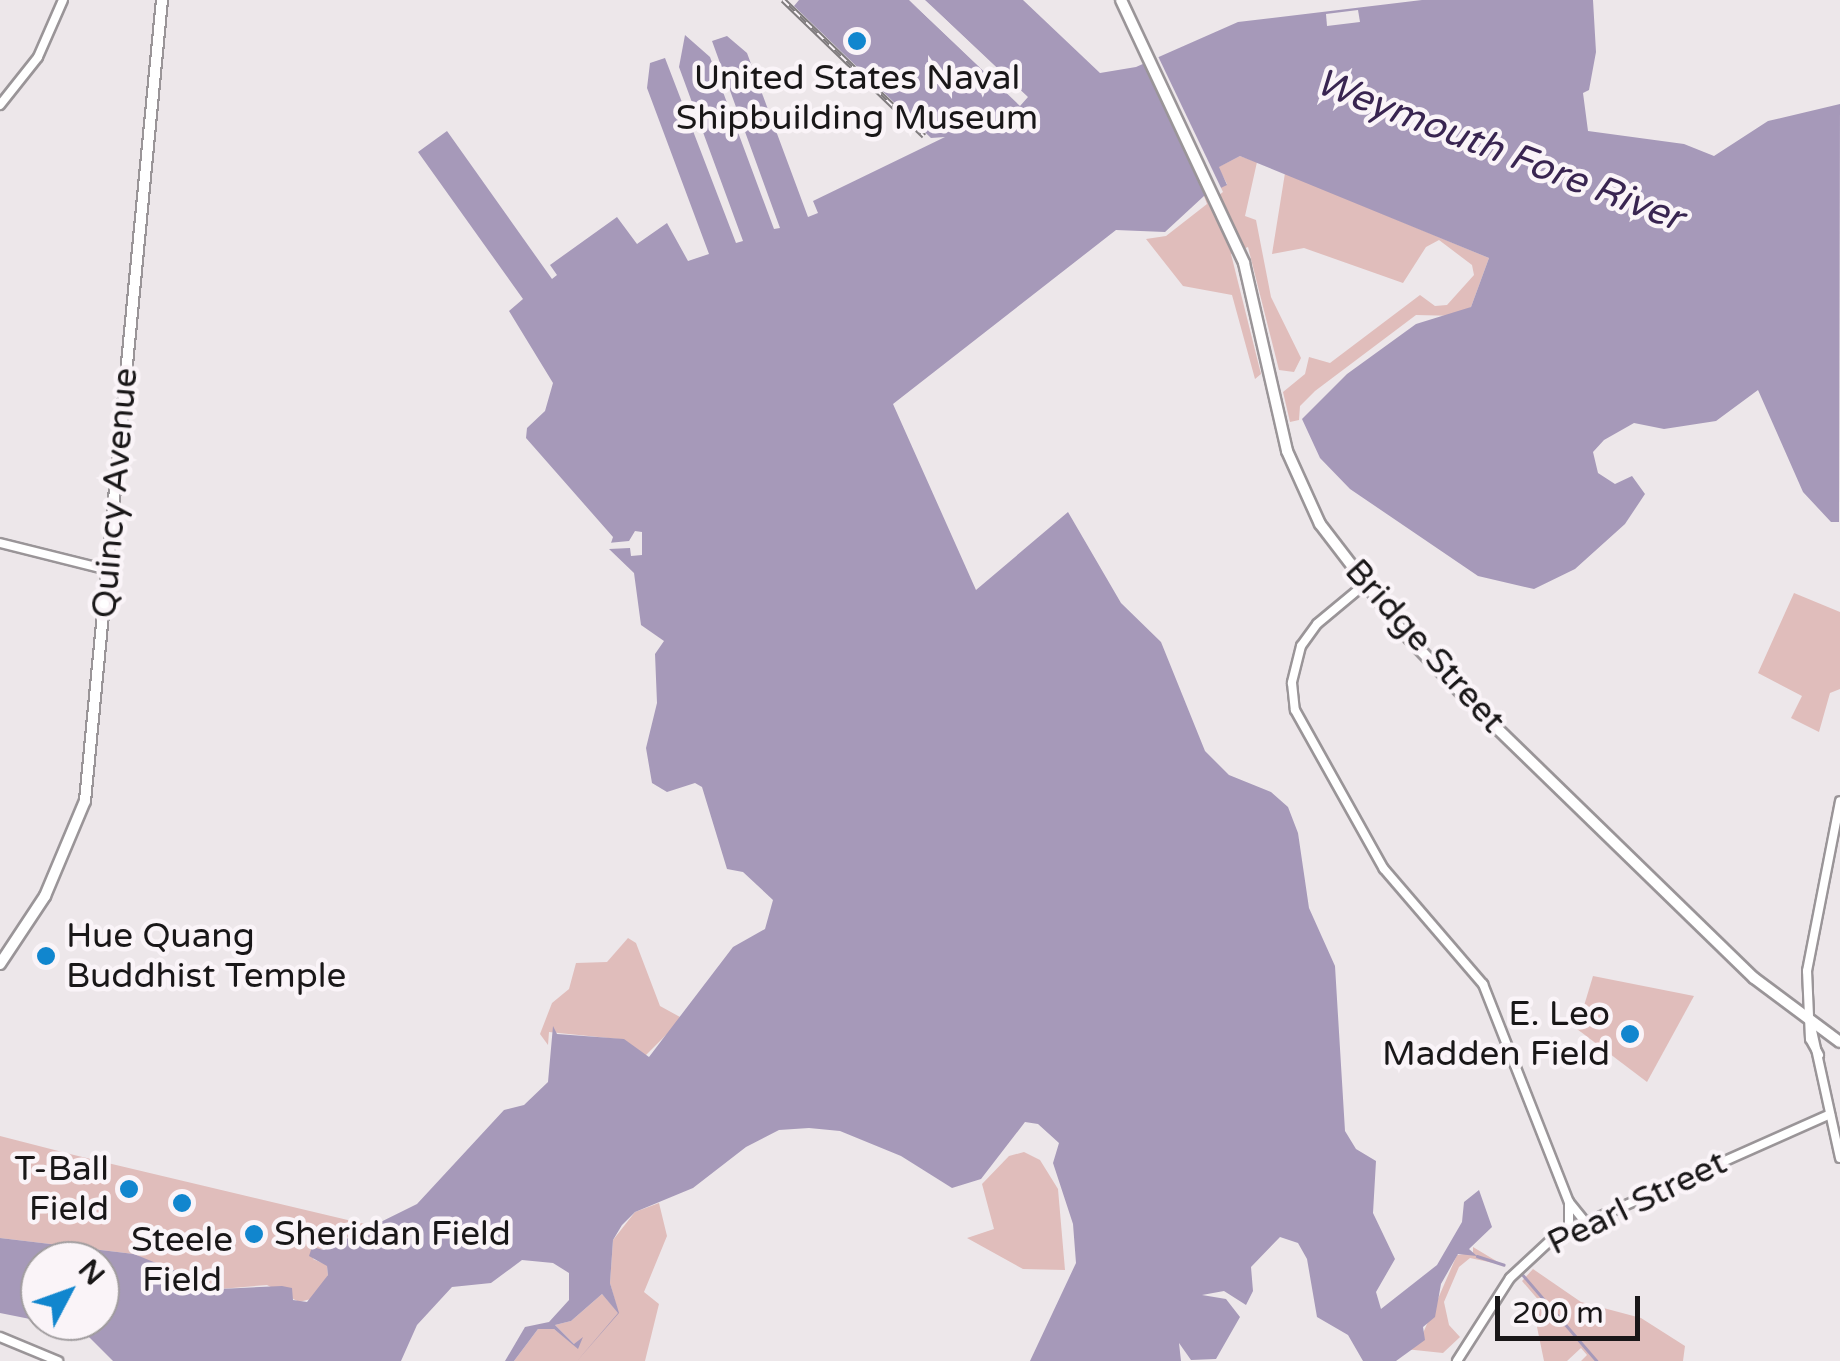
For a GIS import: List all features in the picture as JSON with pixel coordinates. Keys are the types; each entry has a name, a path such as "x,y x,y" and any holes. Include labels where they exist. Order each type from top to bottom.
{"main road":[{"name":"Quincy Avenue","path":"0,964 45,896 84,810 162,0"},
{"name":"Bridge Street","path":"1121,0 1244,262 1294,473 1320,524 1366,584 1477,708 1811,1024 1838,1040"}],"street":[{"path":"0,104 41,54 63,0"},
{"path":"0,543 108,570"},
{"path":"1366,584 1316,624 1301,646 1292,684 1295,710 1384,869 1483,984 1569,1202 1585,1222"},
{"path":"1840,801 1807,970 1811,1024 1840,1158"},
{"path":"1819,1050 1838,1040"},
{"name":"Pearl Street","path":"1457,1361 1522,1264 1568,1228 1830,1114"},
{"path":"1568,1228 1569,1202"},
{"path":"0,1337 58,1361"}],"shaded area":[{"path":"1240,156 1257,162 1245,216 1256,220 1271,297 1301,358 1294,372 1279,370 1248,247 1231,254 1261,374 1255,379 1232,295 1183,286 1146,239 1166,236 1207,204 1204,196 1227,184 1218,167"},
{"path":"1285,173 1489,258 1471,307 1458,316 1416,315 1315,391 1300,406 1299,420 1290,422 1283,392 1305,374 1309,357 1330,363 1420,295 1435,306 1447,305 1474,275 1472,265 1439,240 1426,247 1403,283 1304,248 1272,254"},
{"path":"1794,593 1840,612 1840,689 1830,693 1819,732 1791,718 1802,696 1758,673"},
{"path":"628,938 636,943 660,1006 680,1017 673,1028 643,1058 618,1039 549,1032 548,1045 540,1034 552,1003 569,989 576,963 607,962"},
{"name":"E. Leo Madden Field","path":"1593,976 1694,996 1647,1082 1577,1029"},
{"path":"0,1136 373,1226 320,1250 313,1259 327,1265 328,1275 315,1298 299,1302 267,1285 220,1289 187,1280 134,1254 120,1252 120,1241 0,1238"},
{"path":"1024,1152 1040,1160 1058,1189 1065,1270 1023,1269 967,1238 994,1229 982,1184 1009,1156"},
{"path":"659,1203 667,1236 644,1292 659,1304 645,1361 514,1361 538,1329 554,1329 577,1347 555,1325 571,1321 602,1294 618,1312 610,1283 613,1240 635,1212"},
{"path":"1473,1247 1503,1265 1470,1258 1459,1267 1444,1302 1449,1325 1460,1337 1443,1353 1405,1349 1420,1340 1457,1255 1473,1253"},
{"path":"1533,1269 1581,1302 1641,1318 1685,1346 1683,1361 1581,1361 1587,1355 1581,1348 1567,1361 1544,1361 1537,1327 1541,1303 1522,1281"}],"water":[{"name":"Weymouth Fore River","path":"799,0 909,0 1020,105 1027,97 925,0 1023,0 1100,73 1136,67 1238,22 1422,0 1593,0 1596,52 1589,90 1583,93 1588,131 1684,144 1714,156 1768,121 1840,104 1839,522 1831,522 1803,492 1758,390 1716,421 1664,429 1634,423 1604,440 1593,452 1598,473 1615,484 1632,476 1645,494 1625,524 1575,569 1534,589 1478,576 1350,489 1320,458 1302,419 1347,374 1416,324 1471,307 1489,258 1240,156 1219,167 1227,185 1204,196 1165,232 1116,230 893,404 976,590 1068,512 1121,603 1161,642 1205,751 1229,775 1271,792 1288,807 1298,833 1309,908 1335,966 1345,1131 1356,1149 1376,1161 1373,1213 1395,1259 1376,1292 1381,1309 1437,1265 1462,1222 1464,1202 1479,1190 1492,1227 1469,1249 1477,1256 1458,1254 1441,1284 1435,1317 1423,1327 1425,1340 1396,1361 1363,1361 1348,1335 1317,1317 1307,1259 1298,1243 1280,1237 1251,1267 1253,1291 1246,1305 1224,1291 1202,1295 1226,1299 1240,1317 1216,1359 1191,1360 1179,1343 1181,1361 1030,1361 1076,1263 1073,1224 1053,1163 1059,1143 1038,1124 1025,1122 981,1179 952,1188 901,1156 840,1131 779,1130 746,1147 693,1188 635,1212 622,1225 613,1240 610,1283 619,1313 577,1361 618,1313 602,1294 571,1321 555,1325 574,1344 583,1337 578,1349 554,1329 538,1329 514,1361 505,1361 525,1327 549,1322 569,1300 569,1273 553,1263 522,1260 491,1283 452,1287 417,1325 401,1361 113,1361 93,1341 120,1341 120,1252 134,1254 220,1289 282,1286 292,1288 293,1300 307,1302 328,1275 327,1266 309,1256 312,1247 324,1250 417,1204 504,1110 524,1105 548,1082 553,1026 557,1034 624,1039 649,1057 733,947 765,929 773,900 743,872 727,869 702,787 695,783 667,792 652,783 646,748 657,703 655,654 664,641 641,625 634,573 609,549 613,537 526,438 527,428 545,411 553,383 509,311 523,299 418,152 447,131 552,279 557,275 550,265 617,217 637,244 667,223 688,261 709,254 647,88 650,63 665,58 736,243 743,241 679,67 685,35 710,57 774,229 780,228 712,41 727,36 747,53 808,217 818,213 813,201 945,137 931,138 794,6"},
{"path":"0,1238 25,1241 20,1241 20,1317 0,1313"}],"pier":[{"path":"909,0 1019,98 925,0 1028,97 1020,106"},
{"path":"1358,10 1360,22 1327,26 1326,14"},
{"path":"1156,52 1223,192 1210,202 1142,59"},
{"path":"635,531 642,532 642,555 631,556 630,548 609,549 608,543 629,541"}],"waterway":[{"path":"1477,1256 1504,1265"},
{"path":"1523,1275 1597,1361"}],"railway":[{"path":"783,0 924,136"}],"place":[{"name":"United States Naval Shipbuilding Museum","path":"857,41"},
{"name":"Hue Quang Buddhist Temple","path":"46,956"},
{"name":"E. Leo Madden Field","path":"1630,1034"},
{"name":"T-Ball Field","path":"129,1189"},
{"name":"Steele Field","path":"182,1203"},
{"name":"Sheridan Field","path":"254,1234"}]}
